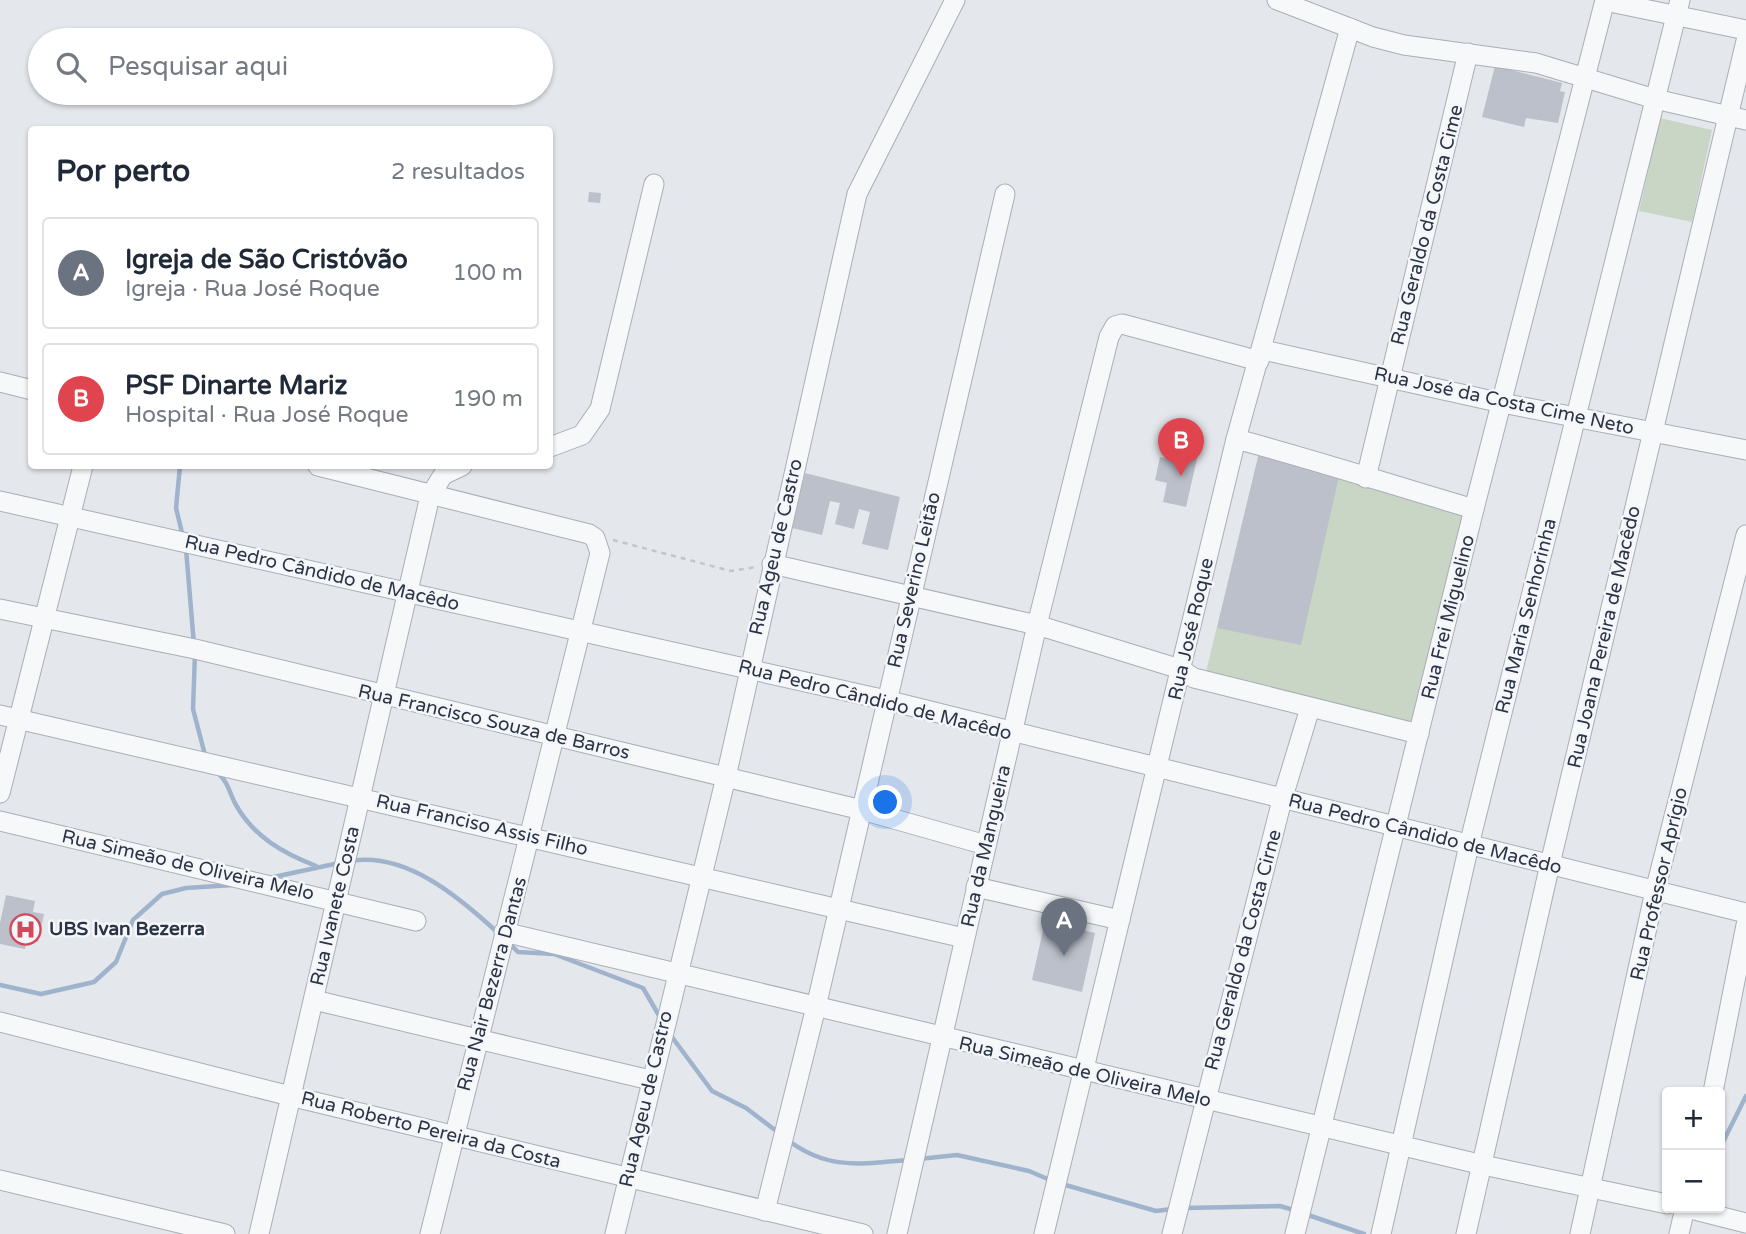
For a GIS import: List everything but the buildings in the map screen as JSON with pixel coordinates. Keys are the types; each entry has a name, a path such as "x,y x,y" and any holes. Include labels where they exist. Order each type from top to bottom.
{"street":[{"name":"Rua Ageu de Castro","path":"615,1234 676,972 726,777 772,564 858,194 956,0"},
{"path":"1277,0 1404,45 1536,63 1655,99 1737,118"},
{"path":"1605,0 1678,8 1746,30"},
{"name":"Rua Frei Miguelino","path":"1295,1234 1605,0"},
{"name":"Rua Maria Senhorinha","path":"1381,1234 1469,845 1678,8"},
{"name":"Rua José Roque","path":"1044,1234 1236,439 1350,28"},
{"name":"Rua Joana Pereira de Macêdo","path":"1466,1234 1652,434 1737,118 1746,41"},
{"name":"Rua Geraldo da Costa Cime","path":"1366,478 1468,53"},
{"path":"553,446 582,435 600,409 654,184"},
{"name":"Rua Severino Leitão","path":"765,1211 816,1007 1005,194"},
{"name":"Rua José da Costa Cime Neto","path":"1109,337 1115,326 1122,324 1261,356 1390,376 1502,403 1746,450"},
{"name":"Rua da Mangueira","path":"897,1234 1037,625 1109,337"},
{"path":"0,382 28,389"},
{"path":"1236,439 1307,456 1366,478 1475,509"},
{"path":"0,793 9,717 45,618 82,469"},
{"path":"329,469 589,534"},
{"path":"430,496 443,475 456,469"},
{"name":"Rua Ivanete Costa","path":"259,1234 430,496"},
{"name":"Rua Pedro Cândido de Macêdo","path":"0,501 886,701 1746,913"},
{"name":"Rua Nair Bezerra Dantas","path":"430,1234 453,1133 600,562 599,546 589,534"},
{"name":"Rua Professor Aprígio","path":"1580,1234 1655,891 1746,535"},
{"path":"772,564 1037,625 1180,669 1194,678 1419,734"},
{"name":"Rua Francisco Souza de Barros","path":"0,609 195,649 862,810 986,845"},
{"name":"Rua Geraldo da Costa Cirne","path":"1172,1234 1282,800 1310,708"},
{"name":"Rua Franciso Assis Filho","path":"9,717 361,796 964,939"},
{"name":"Rua Simeão de Oliveira Melo","path":"0,821 416,920"},
{"path":"976,887 1120,920"},
{"path":"1714,1087 1746,925"},
{"name":"Rua Simeão de Oliveira Melo","path":"504,932 942,1039 1483,1165 1662,1203"},
{"path":"314,1000 650,1080"},
{"name":"Rua Roberto Pereira da Costa","path":"0,1022 290,1097 453,1133 627,1179 863,1234"},
{"path":"0,1180 225,1234"},
{"path":"1679,1234 1685,1213"},
{"path":"1706,1213 1746,1223"}],"path":[{"path":"589,534 731,571 772,564"}],"green space":[{"path":"1660,118 1712,130 1692,222 1639,211"},
{"path":"1259,453 1469,515 1418,727 1206,672"}],"waterway":[{"path":"180,469 176,508 183,537"},
{"path":"186,549 194,645"},
{"path":"195,653 193,709 205,755"},
{"path":"218,773 251,826 270,843 316,866"},
{"path":"351,861 372,860 411,870 449,892 497,932"},
{"path":"269,878 339,863"},
{"path":"0,985 41,994 94,982 116,962 133,920 162,894 186,888 233,885"},
{"path":"509,943 518,952 554,954 643,988 661,1019"},
{"path":"669,1033 712,1091 746,1108 779,1133"},
{"path":"1725,1138 1746,1096"},
{"path":"789,1141 817,1157 831,1161 860,1163 907,1160"},
{"path":"919,1159 957,1155 1029,1171 1050,1180"},
{"path":"1062,1184 1156,1211 1172,1209"},
{"path":"1184,1208 1280,1206 1297,1211"},
{"path":"1305,1214 1364,1234"}],"place":[{"name":"PSF Dinarte Mariz","path":"1181,476"},
{"name":"UBS Ivan Bezerra","path":"26,929"},
{"name":"Igreja de São Cristóvão","path":"1064,956"}]}
